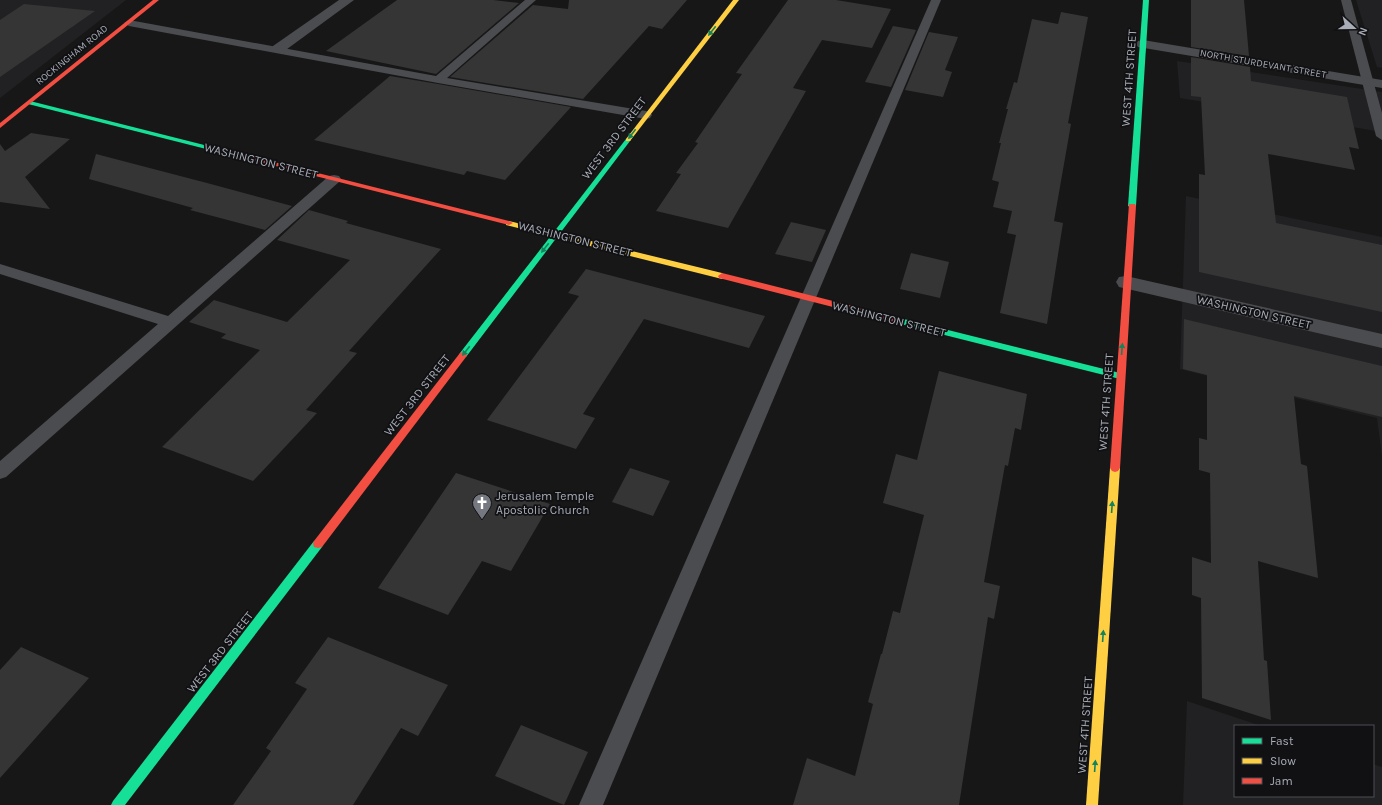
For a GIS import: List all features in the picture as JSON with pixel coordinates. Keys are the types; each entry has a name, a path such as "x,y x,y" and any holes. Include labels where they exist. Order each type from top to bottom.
{"main road":[{"name":"ROCKINGHAM ROAD","path":"0,126 6,117 30,103 156,0"},
{"name":"WEST 3RD STREET","path":"117,805 646,115 736,0"},
{"name":"WEST 4TH STREET","path":"1092,805 1146,0"},
{"name":"WASHINGTON STREET","path":"30,103 1120,376"}],"street":[{"path":"278,50 348,0"},
{"name":"NORTH STURDEVANT STREET","path":"1144,44 1382,84"},
{"name":"WASHINGTON STREET","path":"1126,282 1382,341"}],"lane":[{"path":"438,80 531,0"},
{"path":"591,805 936,0"},
{"path":"1346,0 1382,136"},
{"path":"129,23 438,80 646,115"},
{"path":"0,472 169,322 334,180"},
{"path":"0,269 169,322"}],"shaded area":[{"path":"0,0 126,0 0,98"},
{"path":"1356,0 1382,0 1382,68 1377,67"},
{"path":"1177,61 1382,92 1382,132 1180,98"},
{"path":"1186,196 1382,237 1382,457 1377,418 1180,369"},
{"path":"1187,701 1258,725 1234,725 1234,797 1374,797 1374,764 1382,767 1382,805 1183,805"}],"building":[{"path":"397,0 493,0 519,3 436,74 326,51"},
{"path":"569,0 687,0 662,29 649,26 583,99 450,77 533,5 568,9"},
{"path":"788,0 836,0 891,9 872,48 822,40 793,88 806,91 728,228 656,211 681,174 676,173 698,143 695,142 742,74 736,73"},
{"path":"1191,0 1244,0 1249,56 1191,47"},
{"path":"24,4 95,11 0,77 0,20"},
{"path":"1061,12 1088,17 1068,123 1071,124 1054,221 1063,223 1047,324 1000,313 1016,235 1007,233 1012,211 993,207 999,182 992,180 1001,143 999,143 1008,109 1006,109 1014,82 1017,83 1032,19 1058,24"},
{"path":"893,26 916,30 891,87 865,82"},
{"path":"929,32 958,37 945,70 952,72 943,97 905,90"},
{"path":"1191,57 1250,67 1251,81 1347,97 1359,149 1349,147 1355,170 1268,154 1276,223 1382,245 1382,312 1199,272 1199,174 1205,175 1201,97 1191,96"},
{"path":"390,76 571,107 505,180 467,171 464,175 314,140"},
{"path":"31,133 70,139 25,177 50,209 0,202 0,144 5,151"},
{"path":"96,154 292,206 265,230 190,210 193,208 89,179"},
{"path":"309,210 348,221 346,223 441,249 349,351 357,353 306,410 317,413 253,481 162,447 260,350 221,338 226,334 189,322 214,300 287,322 350,260 277,240"},
{"path":"791,222 826,230 812,262 775,254"},
{"path":"911,253 949,262 940,298 900,289"},
{"path":"586,269 765,316 749,348 644,319 583,414 595,418 576,449 487,420 579,296 568,293"},
{"path":"1184,319 1382,366 1382,417 1294,396 1301,464 1307,466 1318,578 1258,561 1264,660 1267,661 1271,720 1202,698 1201,598 1192,595 1192,557 1211,563 1210,473 1199,470 1199,438 1207,440 1207,375 1183,369"},
{"path":"939,371 1027,394 1021,430 1015,428 1008,466 1005,465 984,582 1000,586 994,619 988,617 959,805 793,805 807,758 855,776 873,704 868,702 893,611 900,613 924,515 883,503 896,454 917,460"},
{"path":"630,468 670,481 653,516 612,502"},
{"name":"Jerusalem Temple Apostolic Church","path":"456,473 550,504 511,571 482,561 448,615 378,588"},
{"path":"328,637 448,685 418,736 401,728 353,805 233,805 271,751 266,748 307,689 295,683"},
{"path":"21,647 89,678 0,778 0,670"},
{"path":"521,725 588,752 564,805 495,776"}],"traffic: fast":[{"path":"1132,206 1146,0"},
{"path":"30,103 222,151"},
{"path":"463,355 628,140"},
{"path":"900,321 1120,376"},
{"path":"117,805 318,544"}],"traffic: slow":[{"path":"628,140 736,0"},
{"path":"509,223 722,276"},
{"path":"1092,805 1115,468"}],"traffic: jam":[{"path":"0,126 156,0"},
{"path":"222,151 509,223"},
{"path":"1115,468 1132,206"},
{"path":"722,276 900,321"},
{"path":"318,544 463,355"}],"place":[{"name":"Jerusalem Temple Apostolic Church","path":"482,520"}]}
